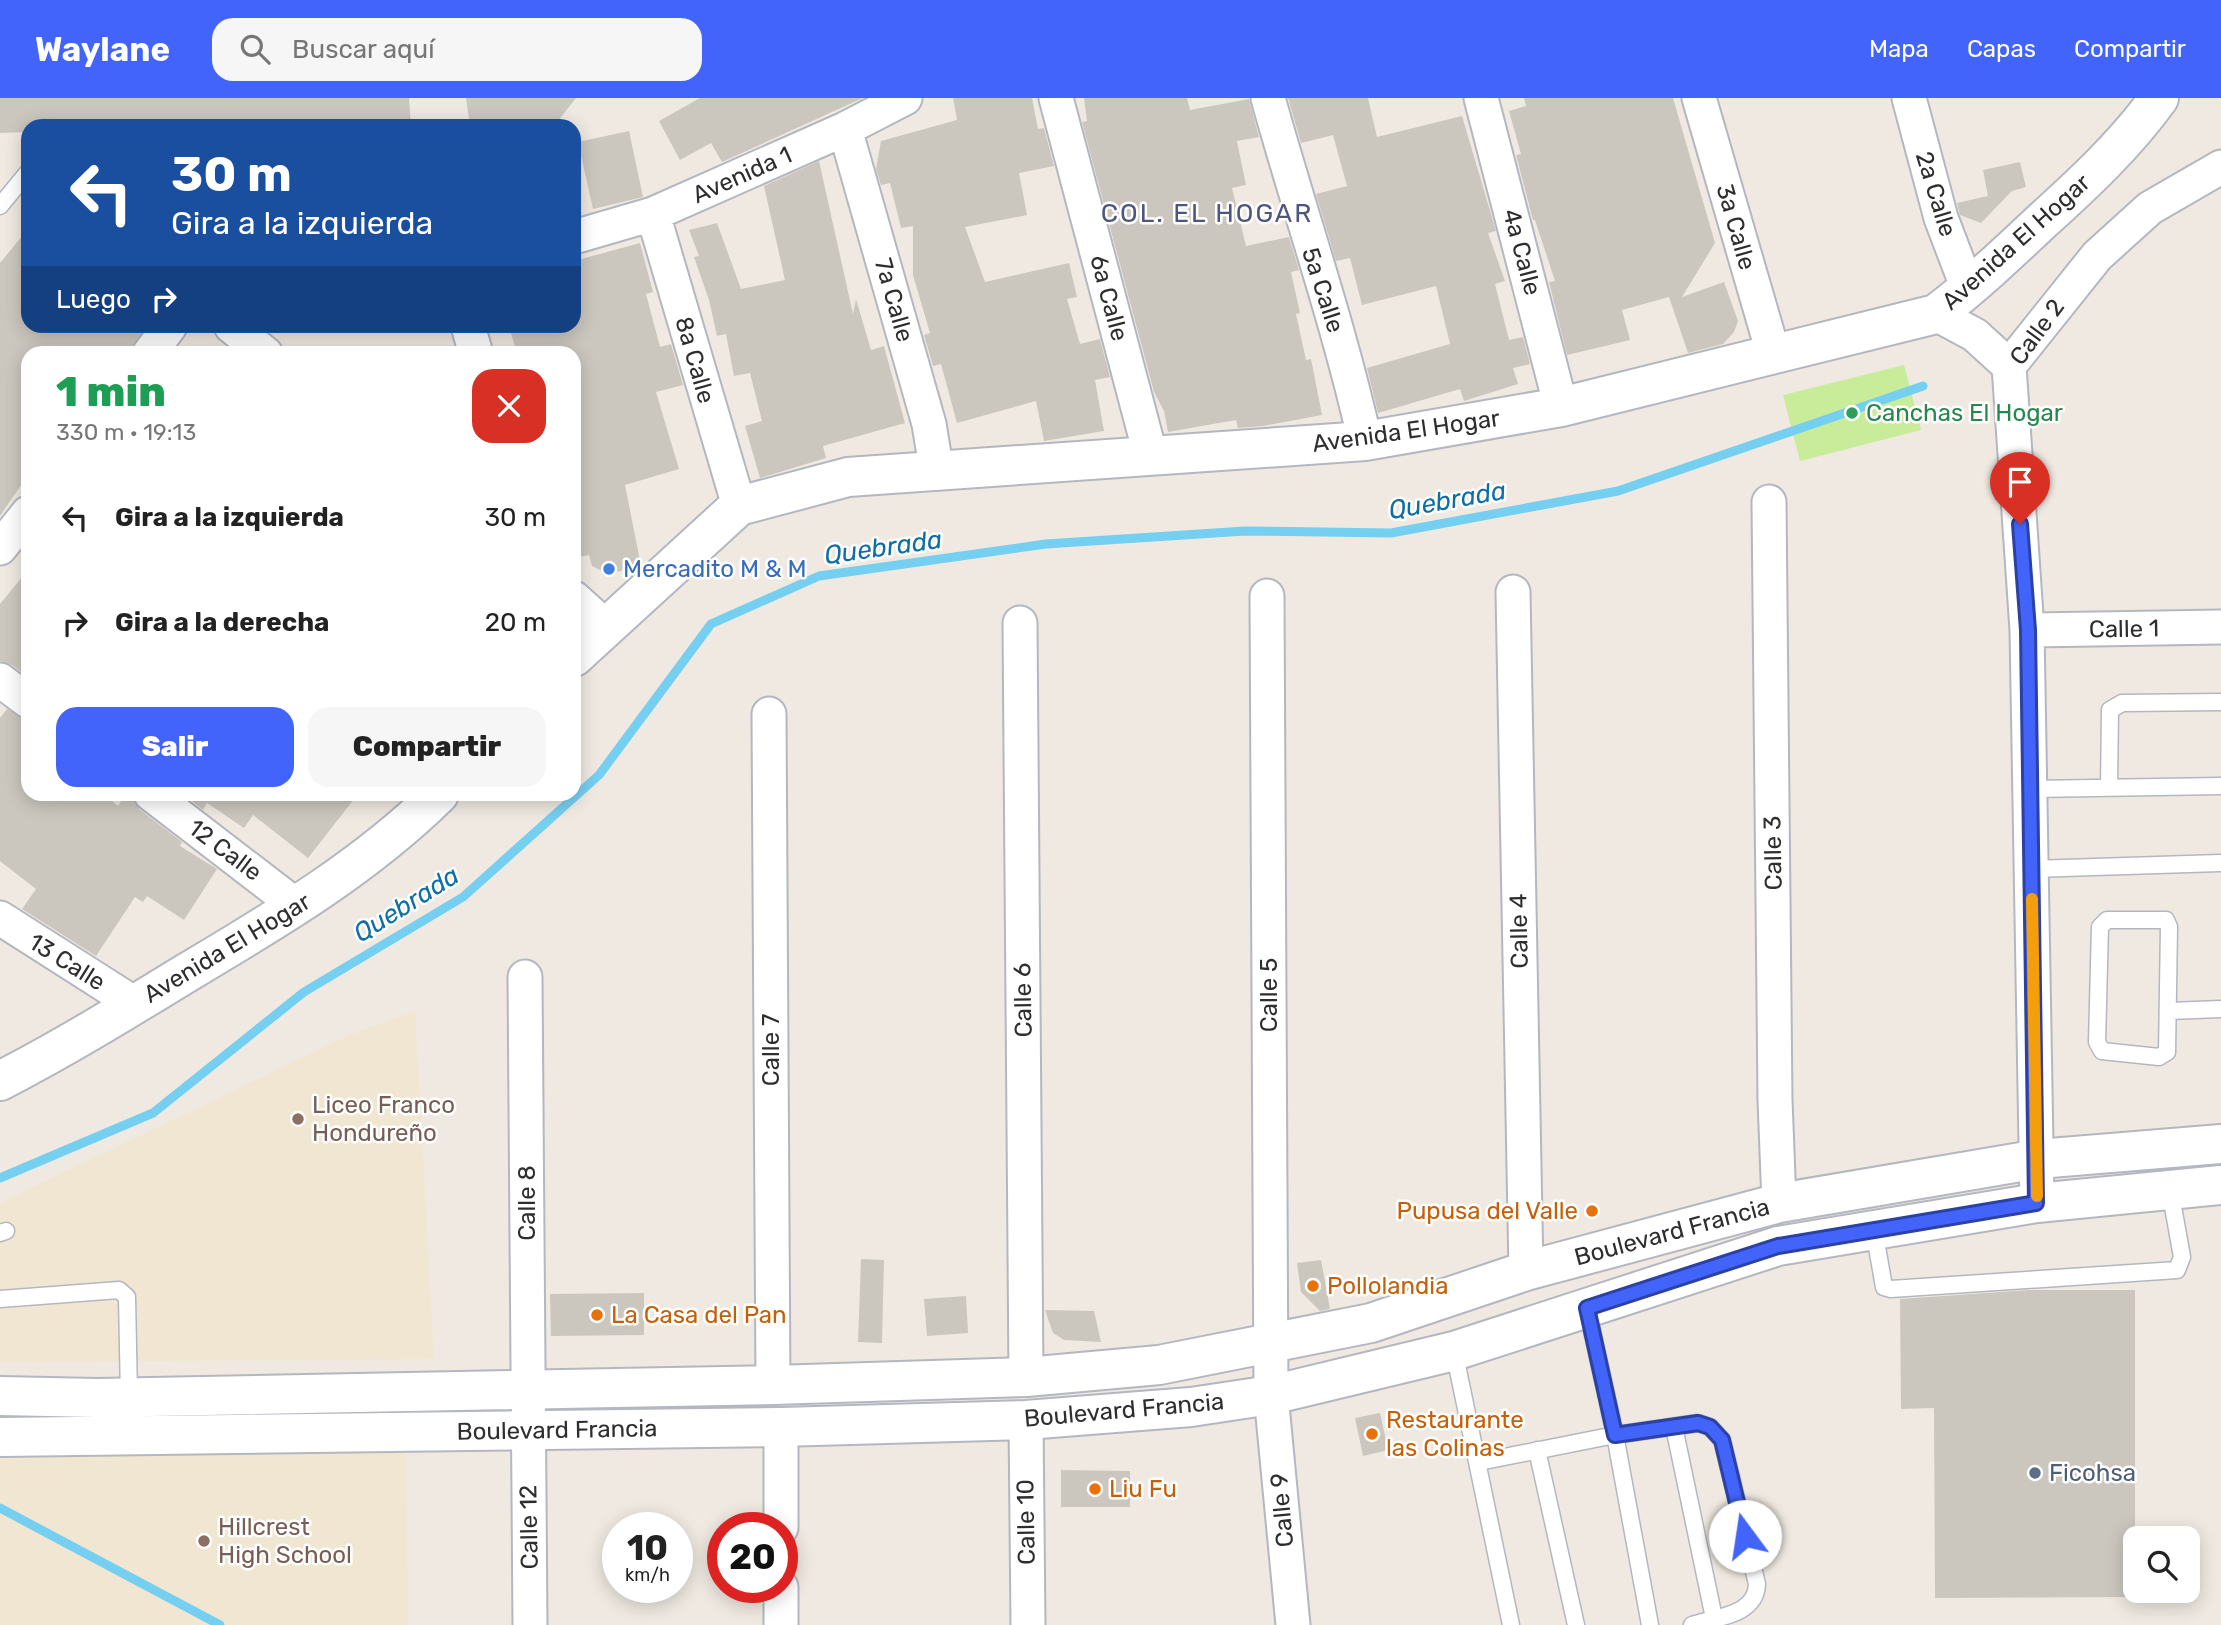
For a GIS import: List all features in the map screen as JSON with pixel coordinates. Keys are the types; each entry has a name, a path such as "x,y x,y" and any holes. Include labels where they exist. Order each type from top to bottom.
{"street":[{"name":"Avenida 1","path":"581,235 653,214 845,129 905,98"},
{"name":"6a Calle","path":"1056,98 1151,457"},
{"name":"5a Calle","path":"1268,98 1308,243 1346,361 1365,441"},
{"name":"4a Calle","path":"1481,98 1561,407"},
{"name":"3a Calle","path":"1699,98 1774,356"},
{"name":"2a Calle","path":"1909,98 1941,218 1968,289"},
{"name":"Avenida El Hogar","path":"581,650 739,506 848,477 937,473 1365,441 1561,407 1936,314 1968,289 2088,179 2142,108"},
{"name":"7a Calle","path":"845,129 929,424 937,473"},
{"name":"Calle 2","path":"2036,1203 2038,1159 2028,630 2009,366 2097,256 2150,208 2221,167"},
{"name":"8a Calle","path":"653,214 739,506"},
{"path":"1936,314 1975,335 2009,366"},
{"path":"240,333 256,346"},
{"name":"Calle 3","path":"1769,502 1775,1100 1779,1203"},
{"path":"0,548 21,522"},
{"name":"Calle 4","path":"1513,592 1526,1271"},
{"name":"Calle 5","path":"1267,596 1270,1395"},
{"path":"581,604 606,626"},
{"name":"Calle 6","path":"1020,622 1026,1377"},
{"name":"Calle 1","path":"2028,630 2221,627"},
{"path":"0,680 21,696"},
{"name":"Calle 7","path":"769,714 773,1385"},
{"name":"12 Calle","path":"160,801 298,907"},
{"name":"Avenida El Hogar","path":"0,1082 298,907 401,832 432,801"},
{"name":"13 Calle","path":"0,918 135,1004"},
{"name":"Calle 8","path":"525,977 528,1430"},
{"name":"Boulevard Francia","path":"0,1396 528,1392 1026,1377 1159,1365 1371,1323 1526,1271 1779,1203 2038,1159 2221,1144"},
{"name":"Boulevard Francia","path":"0,1437 782,1427 1026,1420 1191,1407 1270,1395 1454,1350 1778,1246 2036,1203 2221,1185"},
{"name":"Calle 9","path":"1270,1395 1293,1625"},
{"name":"Calle 10","path":"1026,1420 1028,1625"},
{"path":"781,1512 782,1427"},
{"name":"Calle 12","path":"528,1430 530,1625"},
{"path":"781,1603 781,1625"}],"lane":[{"path":"0,206 21,180"},
{"path":"2109,788 2110,710 2122,704 2221,702"},
{"path":"2031,789 2221,786"},
{"path":"2032,869 2220,863"},
{"path":"2107,920 2166,920 2169,927 2169,1011 2167,1052 2159,1057 2102,1051 2097,1042 2099,927 2107,920"},
{"path":"2169,1011 2221,1009"},
{"path":"1874,1230 1880,1275 1884,1287 1891,1289 2177,1270 2182,1257 2170,1190"},
{"path":"0,1299 119,1290 127,1297 129,1397"},
{"path":"1587,1308 1615,1435 1650,1625"},
{"path":"1454,1350 1511,1625"},
{"path":"1479,1462 1615,1435 1698,1423 1710,1427 1722,1440 1757,1584 1756,1597 1750,1606 1692,1625"},
{"path":"1674,1427 1714,1618"},
{"path":"1538,1450 1576,1625"}],"shaded area":[{"name":"Liceo Franco Hondureño","path":"415,1011 434,1359 0,1362 0,1203 350,1035"},
{"name":"Hillcrest High School","path":"406,1452 408,1625 0,1625 0,1457"}],"green space":[{"name":"Canchas El Hogar","path":"1904,365 1921,430 1800,461 1783,395"}],"building":[{"path":"0,98 409,98 410,119 21,119 21,132 0,133"},
{"path":"466,98 576,98 560,119 469,119"},
{"path":"700,98 863,98 722,162 711,143 680,160 659,121"},
{"path":"953,98 1032,98 1038,129 1044,128 1054,166 1019,173 1027,215 965,227 985,282 1069,263 1077,297 1067,299 1080,344 1100,339 1110,377 1095,380 1104,431 1044,441 1036,401 957,423 941,364 933,366 924,335 930,333 913,275 913,226 901,228 890,183 881,185 876,169 881,141 957,120"},
{"path":"1084,98 1187,98 1190,110 1249,99 1259,137 1237,141 1246,185 1232,188 1246,246 1289,237 1299,270 1291,272 1300,313 1296,314 1306,360 1311,359 1322,415 1238,428 1236,420 1168,432 1164,411 1154,392 1082,122 1087,121"},
{"path":"1288,98 1368,98 1377,137 1462,116 1496,231 1488,233 1505,281 1495,284 1509,340 1523,337 1530,364 1513,368 1518,384 1464,401 1460,389 1378,413 1367,368 1450,344 1436,286 1362,305 1350,258 1336,261 1316,194 1347,186 1333,135 1301,143"},
{"path":"1524,98 1673,98 1715,243 1682,297 1724,282 1738,321 1734,332 1723,344 1688,353 1669,297 1622,310 1630,340 1567,355 1549,282 1555,281 1533,220 1516,155 1521,154 1509,111 1526,106"},
{"path":"629,131 643,197 593,209 581,155 581,141"},
{"path":"819,161 853,314 856,299 871,350 884,346 905,423 823,446 826,458 760,478 745,426 762,421 750,373 734,376 726,334 717,336 709,300 694,257 699,256 689,230 717,223 741,289 785,280 764,186"},
{"path":"2020,162 2026,187 2012,191 1981,223 1960,215 1957,203 1988,196 1983,170"},
{"path":"21,238 21,333 142,333 134,346 21,346 21,485 0,516 0,263"},
{"path":"640,243 653,292 646,294 660,347 671,344 683,385 656,392 679,469 625,485 641,566 608,574 592,566 589,555 581,557 581,346 515,346 511,333 581,333 581,259"},
{"path":"21,578 21,672 0,661 0,604"},
{"path":"7,709 21,716 21,801 112,801 118,806 121,801 135,801 139,809 182,842 180,846 217,869 184,920 147,896 143,902 135,897 96,956 22,909 36,889 0,861 0,718"},
{"path":"192,801 353,801 308,858 253,815 244,828 207,803 203,810"},
{"path":"861,1259 884,1260 882,1343 858,1342"},
{"name":"Pollolandia","path":"1321,1260 1330,1309 1320,1311 1301,1292 1297,1263"},
{"name":"Ficohsa","path":"2029,1290 2135,1290 2135,1526 2123,1526 2123,1597 1935,1598 1934,1408 1901,1409 1900,1299"},
{"name":"La Casa del Pan","path":"644,1293 644,1335 551,1336 550,1294"},
{"path":"966,1296 968,1333 927,1336 924,1299"},
{"path":"1045,1310 1094,1311 1101,1342 1064,1340 1053,1333"},
{"name":"Restaurante las Colinas","path":"1380,1413 1388,1450 1363,1456 1355,1418"},
{"name":"Liu Fu","path":"1061,1470 1130,1471 1130,1507 1061,1507"}],"waterway":[{"name":"Quebrada","path":"581,791 599,775 711,624 819,576 1046,544 1245,531 1391,533 1618,491 1923,386"},
{"name":"Quebrada","path":"0,1178 153,1113 304,992 463,897 570,801"},
{"path":"0,1508 220,1625"}],"slow traffic":[{"path":"2032,899 2037,1196"}],"place":[{"name":"Canchas El Hogar","path":"1852,413"},
{"name":"Mercadito M & M","path":"609,569"},
{"name":"Liceo Franco Hondureño","path":"298,1119"},
{"name":"Pupusa del Valle","path":"1592,1211"},
{"name":"Pollolandia","path":"1313,1286"},
{"name":"La Casa del Pan","path":"597,1315"},
{"name":"Restaurante las Colinas","path":"1372,1434"},
{"name":"Ficohsa","path":"2035,1473"},
{"name":"Liu Fu","path":"1095,1489"},
{"name":"Hillcrest High School","path":"204,1541"}],"district":[{"name":"COL. EL HOGAR","path":"1207,213"}],"route":[{"path":"1745,1536 1722,1440 1710,1427 1698,1423 1615,1435 1587,1308 1778,1246 2036,1203 2038,1159 2028,630 2020,524"}]}
